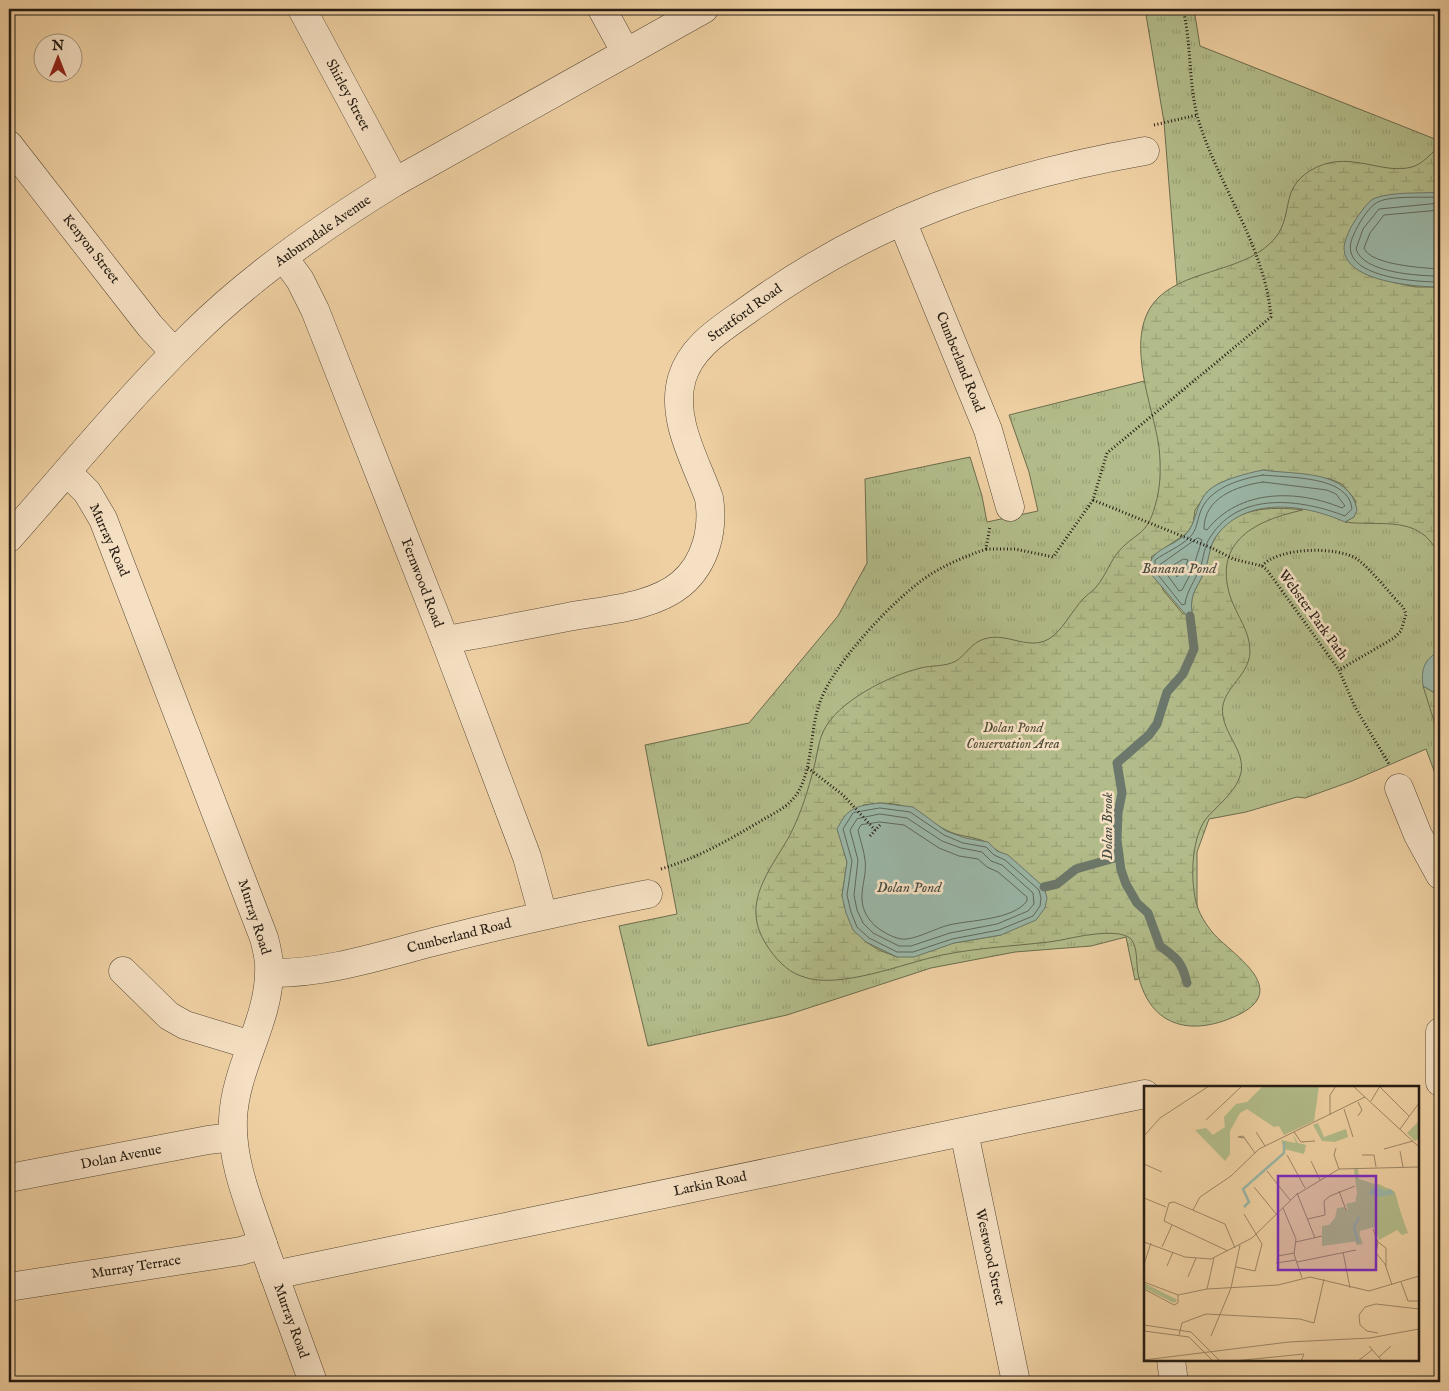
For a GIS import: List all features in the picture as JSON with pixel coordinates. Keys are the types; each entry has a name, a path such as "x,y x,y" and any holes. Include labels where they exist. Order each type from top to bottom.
{"street":[{"name":"Shirley Street","path":"302,9 395,182"},
{"path":"602,9 626,53"},
{"name":"Auburndale Avenue","path":"9,538 174,352 193,333 284,258 349,210 395,182 704,9"},
{"name":"Kenyon Street","path":"9,145 150,326 174,352"},
{"name":"Stratford Road","path":"445,640 633,604 659,596 680,585 702,556 712,522 709,498 686,438 680,413 682,379 697,350 716,333 782,286 839,252 902,221 1004,182 1084,162 1145,150"},
{"name":"Cumberland Road","path":"902,221 988,430 1000,515"},
{"name":"Fernwood Road","path":"284,258 300,280 315,310 445,640 527,857 543,915"},
{"name":"Murray Road","path":"67,472 87,492 103,519 259,922 266,947 270,973 267,992 236,1099 233,1137 241,1179 313,1382"},
{"path":"1399,788 1418,835 1440,875"},
{"name":"Cumberland Road","path":"270,973 294,973 332,967 543,915 651,882"},
{"path":"123,971 169,1016 185,1025 251,1045"},
{"path":"1440,1032 1440,1082"},
{"name":"Larkin Road","path":"274,1275 1144,1094"},
{"name":"Westwood Street","path":"964,1132 1016,1382"},
{"name":"Dolan Avenue","path":"9,1178 208,1140 233,1137"},
{"name":"Murray Terrace","path":"9,1287 241,1251 264,1244"},
{"path":"1171,1361 1174,1382"}],"path":[{"path":"651,882 782,808 798,792 808,768 811,738 818,706 835,672 880,619 914,588 946,565 986,549 1015,549 1053,557 1093,500 1107,452 1271,317 1269,292 1254,251 1207,141 1195,106 1189,42 1183,9"},
{"name":"Webster Park Path","path":"1093,500 1214,549 1233,559 1262,566 1302,616 1339,670 1355,706 1380,746 1399,788"},
{"path":"986,549 1000,515"},
{"path":"1262,566 1272,557 1292,552 1347,554 1364,564 1403,607 1406,614 1401,631 1394,638 1339,670"},
{"path":"808,768 843,795 875,830"},
{"path":"870,836 880,825"}],"green space":[{"name":"Dolan Pond Conservation Area","path":"1145,9 1194,9 1200,46 1440,141 1440,787 1426,749 1352,781 1305,798 1297,797 1246,812 1209,819 1197,852 1197,959 1135,980 1126,937 1091,946 1015,952 931,968 787,1015 648,1046 619,926 677,914 645,745 749,723 838,616 867,563 865,479 970,457 982,496 987,522 1038,511 1029,472 1009,415 1184,371 1164,122"},
{"path":"1440,146 1440,192 1373,199 1354,223 1392,282 1416,287 1440,287 1440,558 1432,544 1423,534 1412,528 1400,525 1345,522 1354,517 1356,501 1342,484 1330,479 1263,470 1222,482 1209,490 1195,510 1193,524 1187,533 1151,557 1163,590 1183,614 1192,613 1193,595 1205,570 1212,544 1221,529 1241,515 1253,511 1278,508 1303,510 1286,514 1255,527 1233,547 1228,560 1226,577 1230,596 1246,630 1250,652 1245,669 1229,691 1223,707 1225,723 1240,758 1241,773 1231,793 1205,820 1201,827 1195,845 1193,864 1193,882 1198,908 1213,933 1252,971 1258,982 1260,993 1254,1004 1240,1014 1206,1025 1191,1026 1176,1023 1163,1017 1153,1007 1144,992 1138,974 1136,951 1131,939 1124,935 1105,933 942,955 871,974 833,980 816,980 801,976 785,967 769,949 759,929 756,915 757,901 767,874 798,818 809,785 821,736 830,721 839,710 852,700 880,683 925,667 952,663 976,643 984,639 993,637 1036,643 1045,641 1053,636 1083,599 1097,586 1119,551 1145,528 1152,516 1158,492 1160,462 1156,430 1142,370 1141,349 1142,330 1148,312 1159,297 1186,280 1235,264 1264,248 1276,237 1282,227 1289,199 1297,182 1305,174 1317,167 1342,161 1401,169 1416,166","holes":["892,804 916,811 936,825 951,832 988,843 1044,887 1001,935 954,943 897,957 879,950 866,942 842,896 847,862 843,848 863,805"]},
{"path":"1423,686 1440,696 1440,761 1434,721"}],"water":[{"path":"1440,192 1440,287 1400,284 1369,276 1356,269 1347,260 1344,249 1346,238 1365,206 1372,200 1391,194"},
{"name":"Banana Pond","path":"1263,470 1319,476 1333,481 1344,487 1352,497 1357,510 1354,517 1345,522 1312,511 1276,507 1258,509 1242,515 1227,524 1215,538 1204,574 1192,599 1192,613 1187,616 1150,573 1152,559 1161,550 1186,534 1190,529 1204,495 1209,490 1227,480"},
{"path":"1440,651 1440,696 1423,686 1422,680 1423,670 1427,661"},
{"name":"Dolan Pond","path":"880,803 913,807 946,831 965,838 988,842 997,851 1008,855 1044,887 1047,898 1045,908 1036,920 1001,935 954,943 914,957 897,957 866,942 853,930 846,913 842,896 847,862 837,829 849,812 865,805"}],"waterway":[{"name":"Dolan Brook","path":"1187,983 1178,961 1160,946 1148,913 1137,903 1126,884 1121,870 1117,840 1118,813 1122,793 1117,763 1149,735 1157,724 1167,692 1183,674 1194,649 1190,616"},
{"path":"1044,887 1057,884 1076,869 1118,857"}]}
